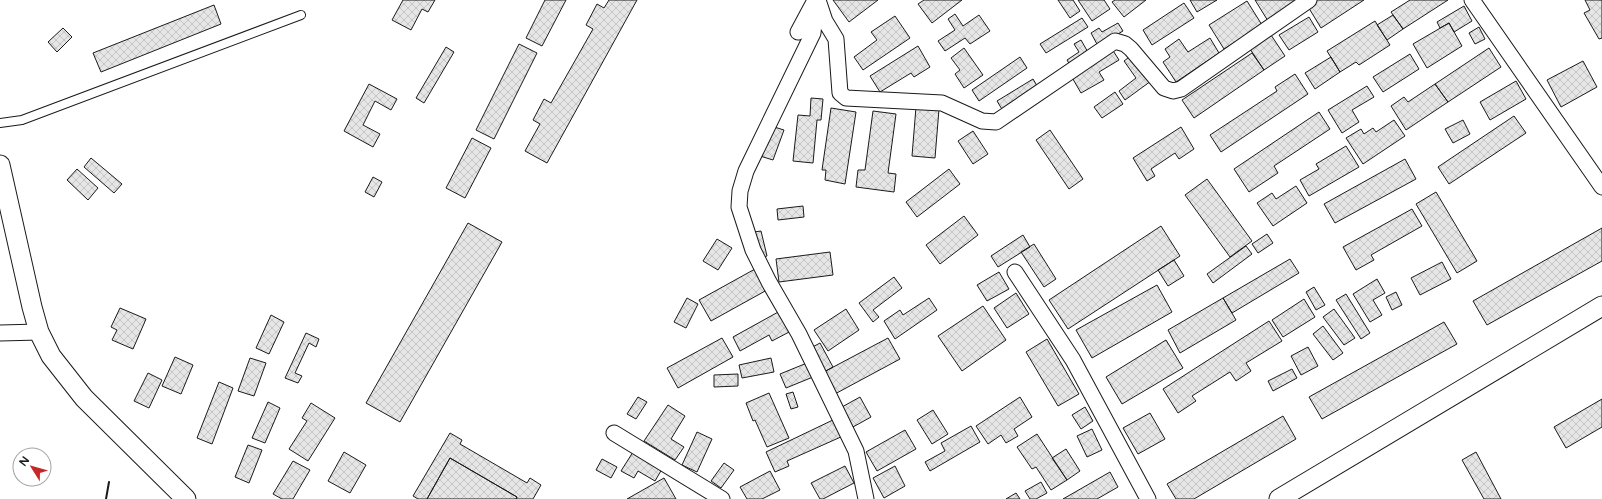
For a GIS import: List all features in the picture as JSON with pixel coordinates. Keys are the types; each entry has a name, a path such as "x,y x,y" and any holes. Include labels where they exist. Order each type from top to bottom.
{"street":[{"path":"817,0 825,21 836,39 840,93 846,98 942,103 982,121 996,122 1115,41 1125,44 1164,88 1173,91 1180,89 1309,0"},
{"path":"798,32 817,0"},
{"path":"817,0 813,33 746,171 740,191 739,207 753,250 769,282 803,341 856,452 866,499"},
{"path":"1472,0 1602,187"},
{"path":"0,165 32,307 40,332 51,356 84,398 186,499"},
{"path":"1015,272 1074,360 1148,499"},
{"path":"1279,499 1602,306"},
{"path":"0,333 40,332"},
{"path":"614,433 722,499"}],"lane":[{"path":"0,124 22,120 301,15"}],"building":[{"path":"403,0 435,0 428,12 422,9 411,30 392,20"},
{"path":"545,0 566,0 542,46 526,38"},
{"path":"609,0 637,0 547,163 525,151 540,124 533,120 544,99 551,103 593,29 586,25 597,4 604,8"},
{"path":"833,0 878,0 849,22"},
{"path":"924,0 962,0 932,23 918,4"},
{"path":"1058,0 1073,0 1080,11 1070,18"},
{"path":"1078,0 1104,0 1110,9 1092,21"},
{"path":"1115,0 1146,0 1124,17 1112,2"},
{"path":"1190,0 1217,0 1197,12"},
{"path":"1255,0 1300,0 1268,21"},
{"path":"1315,0 1364,0 1321,28 1307,5"},
{"path":"1410,0 1448,0 1403,29 1391,12"},
{"path":"1585,0 1602,0 1602,38 1599,39 1584,13 1590,10"},
{"path":"1247,1 1262,25 1224,49 1209,25"},
{"path":"1184,3 1194,18 1152,45 1143,30"},
{"path":"214,5 221,24 101,72 93,53"},
{"path":"1464,6 1472,21 1454,32 1449,23 1440,28 1437,22"},
{"path":"955,14 963,26 979,15 990,31 970,44 965,38 945,51 938,41 955,30 948,19"},
{"path":"1393,15 1403,29 1387,40 1377,25"},
{"path":"895,16 910,38 863,70 854,57 877,40 871,32"},
{"path":"1309,17 1318,32 1289,50 1279,35"},
{"path":"1082,18 1088,27 1046,53 1040,44"},
{"path":"1375,21 1390,45 1359,65 1356,62 1340,72 1327,51"},
{"path":"1118,23 1123,31 1098,46 1091,33 1099,28 1102,32"},
{"path":"1449,23 1462,46 1427,68 1413,44"},
{"path":"1479,27 1485,39 1475,44 1469,33"},
{"path":"63,28 72,37 57,52 48,42"},
{"path":"1269,32 1285,56 1264,70 1248,46"},
{"path":"1210,38 1219,53 1176,82 1163,62 1170,57 1165,49 1179,39 1188,52"},
{"path":"1081,40 1089,54 1070,65 1067,60 1079,52 1074,44"},
{"path":"519,44 537,53 494,139 476,130"},
{"path":"918,46 930,67 914,77 911,73 880,92 870,76"},
{"path":"446,47 454,52 424,103 416,98"},
{"path":"964,48 983,75 964,88 955,74 960,70 951,58"},
{"path":"1489,48 1501,67 1448,102 1435,84"},
{"path":"1112,49 1119,60 1099,72 1104,80 1081,93 1070,74"},
{"path":"1252,53 1264,70 1194,118 1182,100"},
{"path":"1410,54 1419,69 1383,92 1373,77"},
{"path":"1132,55 1151,81 1125,100 1119,91 1136,78 1124,61"},
{"path":"1020,57 1027,68 979,101 972,90"},
{"path":"1331,57 1340,72 1315,89 1305,73"},
{"path":"1583,61 1597,87 1561,107 1547,80"},
{"path":"1295,74 1308,94 1221,152 1210,135 1277,91 1275,87"},
{"path":"1033,79 1039,89 1003,111 997,101"},
{"path":"1516,81 1526,99 1490,120 1480,102"},
{"path":"369,84 397,99 391,110 375,101 363,125 380,134 373,147 344,131"},
{"path":"1435,84 1448,102 1406,130 1391,106 1404,97 1408,102"},
{"path":"1367,86 1374,97 1352,110 1359,122 1342,133 1328,110"},
{"path":"1115,92 1123,104 1102,118 1094,107"},
{"path":"811,98 823,99 821,120 817,120 813,163 793,161 798,115 810,116"},
{"path":"916,107 939,109 935,158 912,156"},
{"path":"831,108 856,112 845,184 825,180 826,170 822,170"},
{"path":"873,111 896,114 888,173 896,174 894,192 856,187 858,170 865,170"},
{"path":"1319,112 1330,129 1274,166 1278,173 1249,192 1234,169"},
{"path":"1514,116 1526,133 1449,184 1438,167"},
{"path":"1394,120 1405,136 1363,164 1346,138 1361,129 1364,134 1373,128 1376,132"},
{"path":"1463,120 1470,134 1453,143 1445,129"},
{"path":"771,126 784,130 773,160 760,156"},
{"path":"1181,127 1194,149 1179,159 1175,153 1151,169 1155,176 1147,181 1133,158"},
{"path":"1050,130 1083,179 1069,189 1036,140"},
{"path":"973,131 988,154 973,164 958,141"},
{"path":"472,138 491,148 465,198 446,188"},
{"path":"1346,146 1359,167 1309,196 1300,180 1319,169 1316,164"},
{"path":"91,158 122,184 114,193 84,167"},
{"path":"1405,159 1416,179 1335,223 1324,204"},
{"path":"77,169 98,188 88,200 67,180"},
{"path":"949,169 960,184 917,217 906,202"},
{"path":"373,177 382,182 374,197 365,192"},
{"path":"1207,179 1252,241 1230,257 1185,195"},
{"path":"1296,186 1307,203 1273,226 1257,203 1272,193 1276,199"},
{"path":"1436,192 1477,261 1457,273 1416,204"},
{"path":"803,206 804,217 778,220 777,209"},
{"path":"1412,209 1422,226 1371,255 1374,260 1356,270 1343,247"},
{"path":"964,216 978,235 940,264 926,245"},
{"path":"468,223 502,242 400,422 366,403"},
{"path":"1161,226 1180,256 1068,329 1049,300"},
{"path":"1602,228 1602,261 1487,325 1473,301"},
{"path":"761,231 767,256 760,258 754,232"},
{"path":"1267,234 1273,243 1258,253 1252,244"},
{"path":"1023,235 1030,247 998,267 991,256"},
{"path":"717,239 732,248 718,270 703,261"},
{"path":"1034,244 1056,279 1044,287 1021,252"},
{"path":"1246,246 1252,254 1213,283 1207,274"},
{"path":"830,252 833,275 779,282 776,259"},
{"path":"1290,259 1299,273 1232,313 1223,298"},
{"path":"1174,260 1184,276 1168,286 1158,270"},
{"path":"1442,262 1451,279 1420,295 1411,278"},
{"path":"755,269 767,290 711,321 699,300"},
{"path":"999,272 1009,289 987,301 977,285"},
{"path":"894,277 902,288 873,310 879,317 873,322 859,303"},
{"path":"1377,279 1385,293 1373,300 1382,315 1370,322 1353,294"},
{"path":"1157,285 1172,312 1092,358 1076,330"},
{"path":"1314,287 1325,305 1316,310 1306,292"},
{"path":"1396,292 1402,305 1392,310 1386,297"},
{"path":"1016,293 1029,314 1007,328 994,308"},
{"path":"1346,294 1370,333 1361,339 1336,300"},
{"path":"687,298 698,304 686,328 674,322"},
{"path":"929,298 937,310 895,339 884,321 900,310 903,315"},
{"path":"1223,298 1236,320 1180,353 1168,330"},
{"path":"1304,299 1315,317 1283,337 1272,320"},
{"path":"983,306 1006,340 962,371 938,336"},
{"path":"120,308 146,319 133,349 112,340 117,330 111,327"},
{"path":"846,309 859,330 828,351 814,330"},
{"path":"1334,309 1355,338 1344,345 1323,317"},
{"path":"780,311 791,331 772,341 769,335 740,351 733,337"},
{"path":"271,315 284,322 269,354 256,348"},
{"path":"1269,321 1282,341 1246,363 1251,371 1236,381 1230,372 1192,396 1196,401 1178,413 1163,389"},
{"path":"1444,322 1457,344 1322,419 1309,397"},
{"path":"1323,326 1343,353 1333,360 1313,334"},
{"path":"306,333 319,339 316,347 309,343 295,373 302,376 298,383 285,378"},
{"path":"722,338 733,357 678,388 667,368"},
{"path":"888,338 900,359 833,395 822,373"},
{"path":"1047,339 1079,394 1058,406 1026,352"},
{"path":"1166,340 1183,368 1122,404 1106,377"},
{"path":"820,343 833,367 822,373 809,349"},
{"path":"1308,347 1318,366 1301,375 1291,356"},
{"path":"175,357 193,365 181,394 162,386"},
{"path":"250,358 266,363 254,396 238,391"},
{"path":"771,358 774,372 742,378 739,365"},
{"path":"807,363 813,377 786,388 780,374"},
{"path":"1292,369 1297,378 1273,391 1268,381"},
{"path":"148,373 162,380 149,408 134,401"},
{"path":"738,374 738,386 714,387 714,375"},
{"path":"219,382 233,388 212,444 197,438"},
{"path":"793,392 798,407 791,409 786,394"},
{"path":"769,393 789,438 767,447 755,420 753,421 746,403"},
{"path":"638,397 647,402 636,419 627,414"},
{"path":"860,397 871,417 853,427 842,407"},
{"path":"1020,397 1032,417 1014,429 1018,436 1006,443 1001,435 988,444 976,426"},
{"path":"1602,399 1602,427 1566,448 1554,427"},
{"path":"268,402 280,408 265,443 252,438"},
{"path":"311,403 335,418 308,461 289,449 307,421 302,418"},
{"path":"668,405 685,416 671,439 684,447 675,460 644,441"},
{"path":"1085,407 1093,421 1081,429 1072,415"},
{"path":"933,410 948,434 932,444 917,420"},
{"path":"1150,413 1165,439 1138,454 1123,428"},
{"path":"1283,416 1296,439 1194,499 1176,499 1167,484"},
{"path":"835,419 843,436 787,461 789,466 775,472 766,452"},
{"path":"971,426 980,442 930,471 925,462 945,451 941,443"},
{"path":"1092,429 1102,450 1087,457 1077,436"},
{"path":"905,430 916,449 877,471 866,452"},
{"path":"697,432 712,439 697,472 682,465"},
{"path":"450,433 462,440 460,444 527,483 530,478 541,485 533,499 516,499 517,497 450,458 427,499 418,499 413,496"},
{"path":"1037,434 1067,480 1051,490 1036,467 1032,469 1017,447"},
{"path":"248,445 262,450 249,483 235,477"},
{"path":"1066,449 1080,471 1067,480 1052,458"},
{"path":"344,452 366,465 350,493 328,481"},
{"path":"633,452 662,469 655,481 638,471 634,478 621,471"},
{"path":"1476,452 1501,499 1484,499 1462,460"},
{"path":"450,458 517,497 516,499 427,499"},
{"path":"602,459 617,467 611,478 596,470"},
{"path":"293,461 310,470 293,499 282,499 273,494"},
{"path":"724,463 734,470 721,488 711,481"},
{"path":"845,466 854,483 823,499 820,499 811,483"},
{"path":"895,466 905,486 884,498 873,478"},
{"path":"770,471 780,490 762,499 747,499 740,487"},
{"path":"1110,472 1118,487 1097,499 1063,499"},
{"path":"664,478 676,499 627,499"},
{"path":"1041,482 1047,493 1036,499 1030,499 1025,491"},
{"path":"1016,493 1020,499 1006,499"}],"wall":[{"path":"106,499 109,482"}]}
